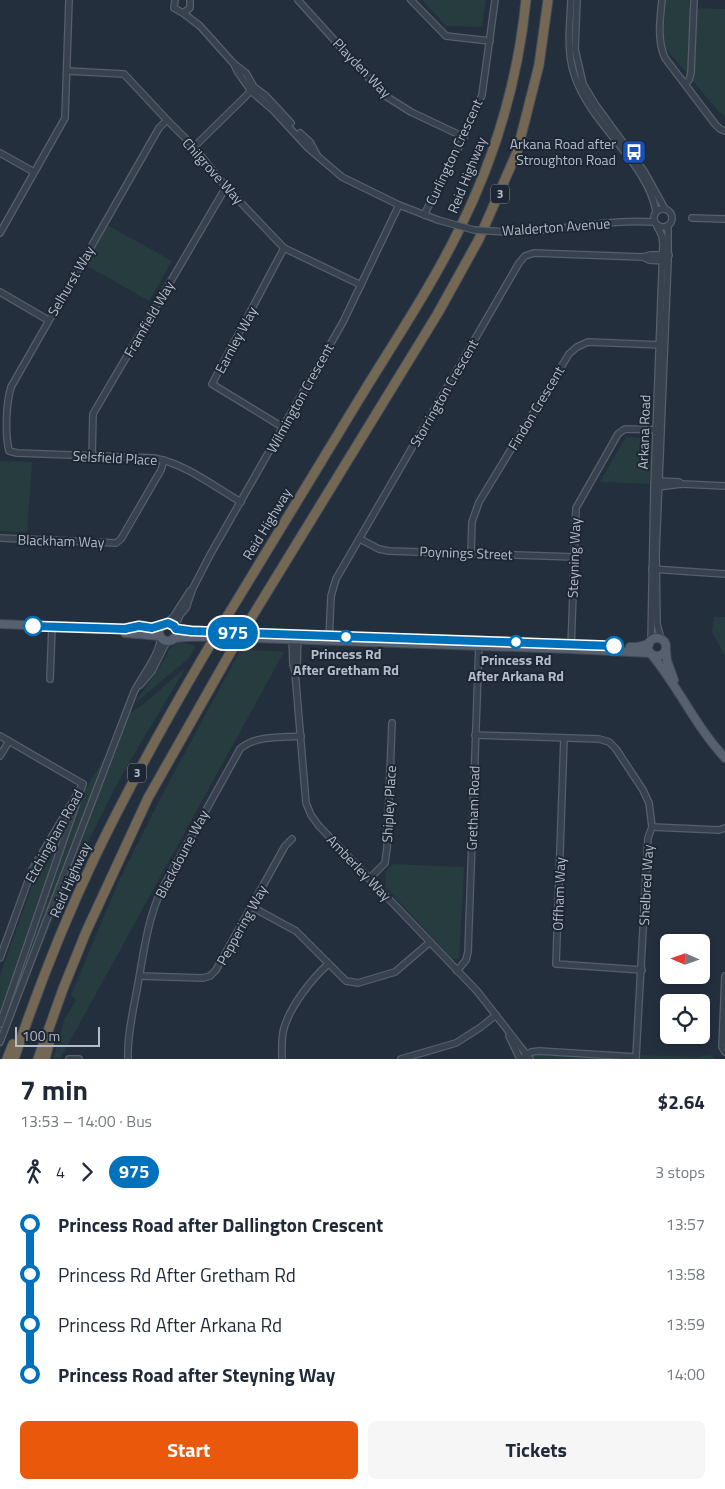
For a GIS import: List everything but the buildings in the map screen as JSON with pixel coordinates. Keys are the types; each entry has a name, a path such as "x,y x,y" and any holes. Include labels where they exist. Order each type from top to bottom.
{"highway":[{"name":"Reid Highway","path":"14,1059 33,1003 65,924 135,777 206,652 447,254 463,223 502,123 514,78 526,0"},
{"name":"3","path":"38,1059 63,989 102,896 148,798 229,655 438,313 479,239 517,152 538,65 548,0"},
{"path":"45,1059 63,989"},
{"path":"6,1059 33,1003"}],"main road":[{"path":"0,624 150,634 160,636 164,640 187,636 195,638 294,638 571,647 638,647 658,638 666,644 667,661 679,694"},
{"path":"0,628 125,629 139,626 152,628 164,625 175,628 294,638"},
{"path":"160,636 159,631 164,625"},
{"path":"172,639 175,628"},
{"path":"650,642 651,654 679,694 704,735 725,758"},
{"path":"571,647 660,656 666,651"}],"street":[{"path":"0,233 64,118 69,0"},
{"path":"168,0 174,2"},
{"name":"Playden Way","path":"298,0 384,95 411,112 464,137"},
{"path":"411,0 446,36 490,40"},
{"name":"Curlington Crescent","path":"424,215 464,137 482,96 495,0"},
{"path":"572,0 569,49 577,84 590,107 642,176 654,198 655,224 664,228 671,222 670,212 665,209 644,171 595,104 583,84 574,49 577,0"},
{"path":"662,0 661,50 715,124 720,130 725,131"},
{"path":"685,84 689,80 691,73 694,0"},
{"name":"Walderton Avenue","path":"174,2 176,11 183,13 200,26 234,64 237,71 289,124 306,146 342,177 400,205 438,220 474,230 507,232 551,230 634,220 655,212"},
{"path":"183,13 191,3"},
{"name":"Walderton Avenue","path":"191,3 200,26"},
{"name":"Chilgrove Way","path":"67,71 124,74 194,147 226,186 284,248 361,285"},
{"path":"194,147 253,89"},
{"name":"Selhurst Way","path":"9,451 7,432 8,396 11,387 159,128 167,120"},
{"path":"0,153 34,172"},
{"name":"Framfield Way","path":"92,457 94,414 226,186"},
{"name":"Wilmington Crescent","path":"175,628 180,615 186,608 193,588 343,322 400,205"},
{"path":"655,212 665,209"},
{"path":"692,218 725,219"},
{"name":"Walderton Avenue","path":"634,220 655,224"},
{"name":"Arkana Road","path":"655,224 662,236 665,258"},
{"name":"Arkana Road","path":"650,642 665,258 668,226"},
{"name":"Earnley Way","path":"284,248 212,384 284,428"},
{"name":"Storrington Crescent","path":"330,639 331,596 334,583 519,263 525,256 534,253 643,257 649,260 665,258"},
{"path":"0,292 48,320"},
{"name":"Findon Crescent","path":"471,553 472,522 479,502 569,354 577,347 588,342 662,345"},
{"name":"Steyning Way","path":"571,647 576,508 618,434 625,429 659,430"},
{"name":"Selsfield Place","path":"9,451 17,453 164,460 176,464 241,502"},
{"name":"Blackham Way","path":"0,538 116,543 121,538 161,470 164,460"},
{"path":"657,484 725,486"},
{"name":"Poynings Street","path":"360,539 379,549 389,551 574,557"},
{"path":"654,569 725,574"},
{"name":"Arkana Road","path":"654,569 657,624 661,639"},
{"name":"Wilmington Crescent","path":"164,625 174,616 184,598 193,588"},
{"path":"50,679 52,628"},
{"name":"Etchingham Road","path":"0,1042 134,692 142,676 150,666 159,646 160,636"},
{"name":"Amberley Way","path":"294,638 304,788 306,803 311,815 319,826 477,991 528,1057"},
{"name":"Etchingham Road","path":"134,692 152,670 165,645 172,639"},
{"name":"Gretham Road","path":"457,970 466,960 468,952 479,644"},
{"name":"Shipley Place","path":"369,879 385,863 392,723"},
{"name":"Shelbred Way","path":"475,734 599,738 610,742 643,790 649,804 652,827 648,838 636,1057 539,1051 531,1052 528,1057"},
{"path":"0,736 83,784"},
{"name":"Blackdoune Way","path":"128,1059 128,1041 140,976 158,897 240,750 247,743 256,740 302,736"},
{"name":"Offham Way","path":"564,738 556,964 642,970"},
{"path":"0,756 9,741"},
{"name":"Etchingham Road","path":"0,958 32,870 83,784"},
{"name":"Etchingham Road","path":"0,1024 83,784"},
{"path":"652,827 725,828"},
{"name":"Peppering Way","path":"140,976 203,978 210,976 216,970 285,846 292,838"},
{"path":"252,907 296,931 346,981 358,983 395,972 430,942"},
{"path":"281,1059 286,1022 301,996 328,964"},
{"path":"725,976 722,1047 725,1052"},
{"path":"400,1059 456,1043 496,1015"},
{"name":"Amberley Way","path":"505,1027 520,1059"},
{"path":"520,1059 528,1057"},
{"path":"69,1059 79,1059"}],"green space":[{"path":"422,0 486,0 482,27 446,26"},
{"path":"666,0 689,0 689,8 725,9 725,116 718,111 663,45"},
{"path":"107,225 172,261 149,301 84,264"},
{"path":"626,437 645,438 651,445 650,484 600,482"},
{"path":"0,461 32,462 27,532 0,531"},
{"path":"714,617 725,617 725,656 712,632"},
{"path":"180,642 196,646 189,658 135,703 165,659 169,649"},
{"path":"241,649 284,652 60,1059 53,1059 64,1020 76,1000 71,995 118,883 161,797"},
{"path":"186,667 123,773 83,852 26,984 0,1051 0,975 36,875 130,713 145,703"},
{"path":"392,864 464,867 459,959 452,959 385,886 386,871"},
{"path":"522,1049 632,1055 698,1057 711,1055 715,1059 524,1059"}],"bus line":[{"name":"975","path":"33,626 131,629 139,626 152,628 168,623 176,629 191,631 614,646"}],"place":[{"name":"Arkana Road after Stroughton Road","path":"634,152"},
{"name":"Princess Rd After Gretham Rd","path":"346,637"},
{"name":"Princess Rd After Arkana Rd","path":"516,642"}]}
